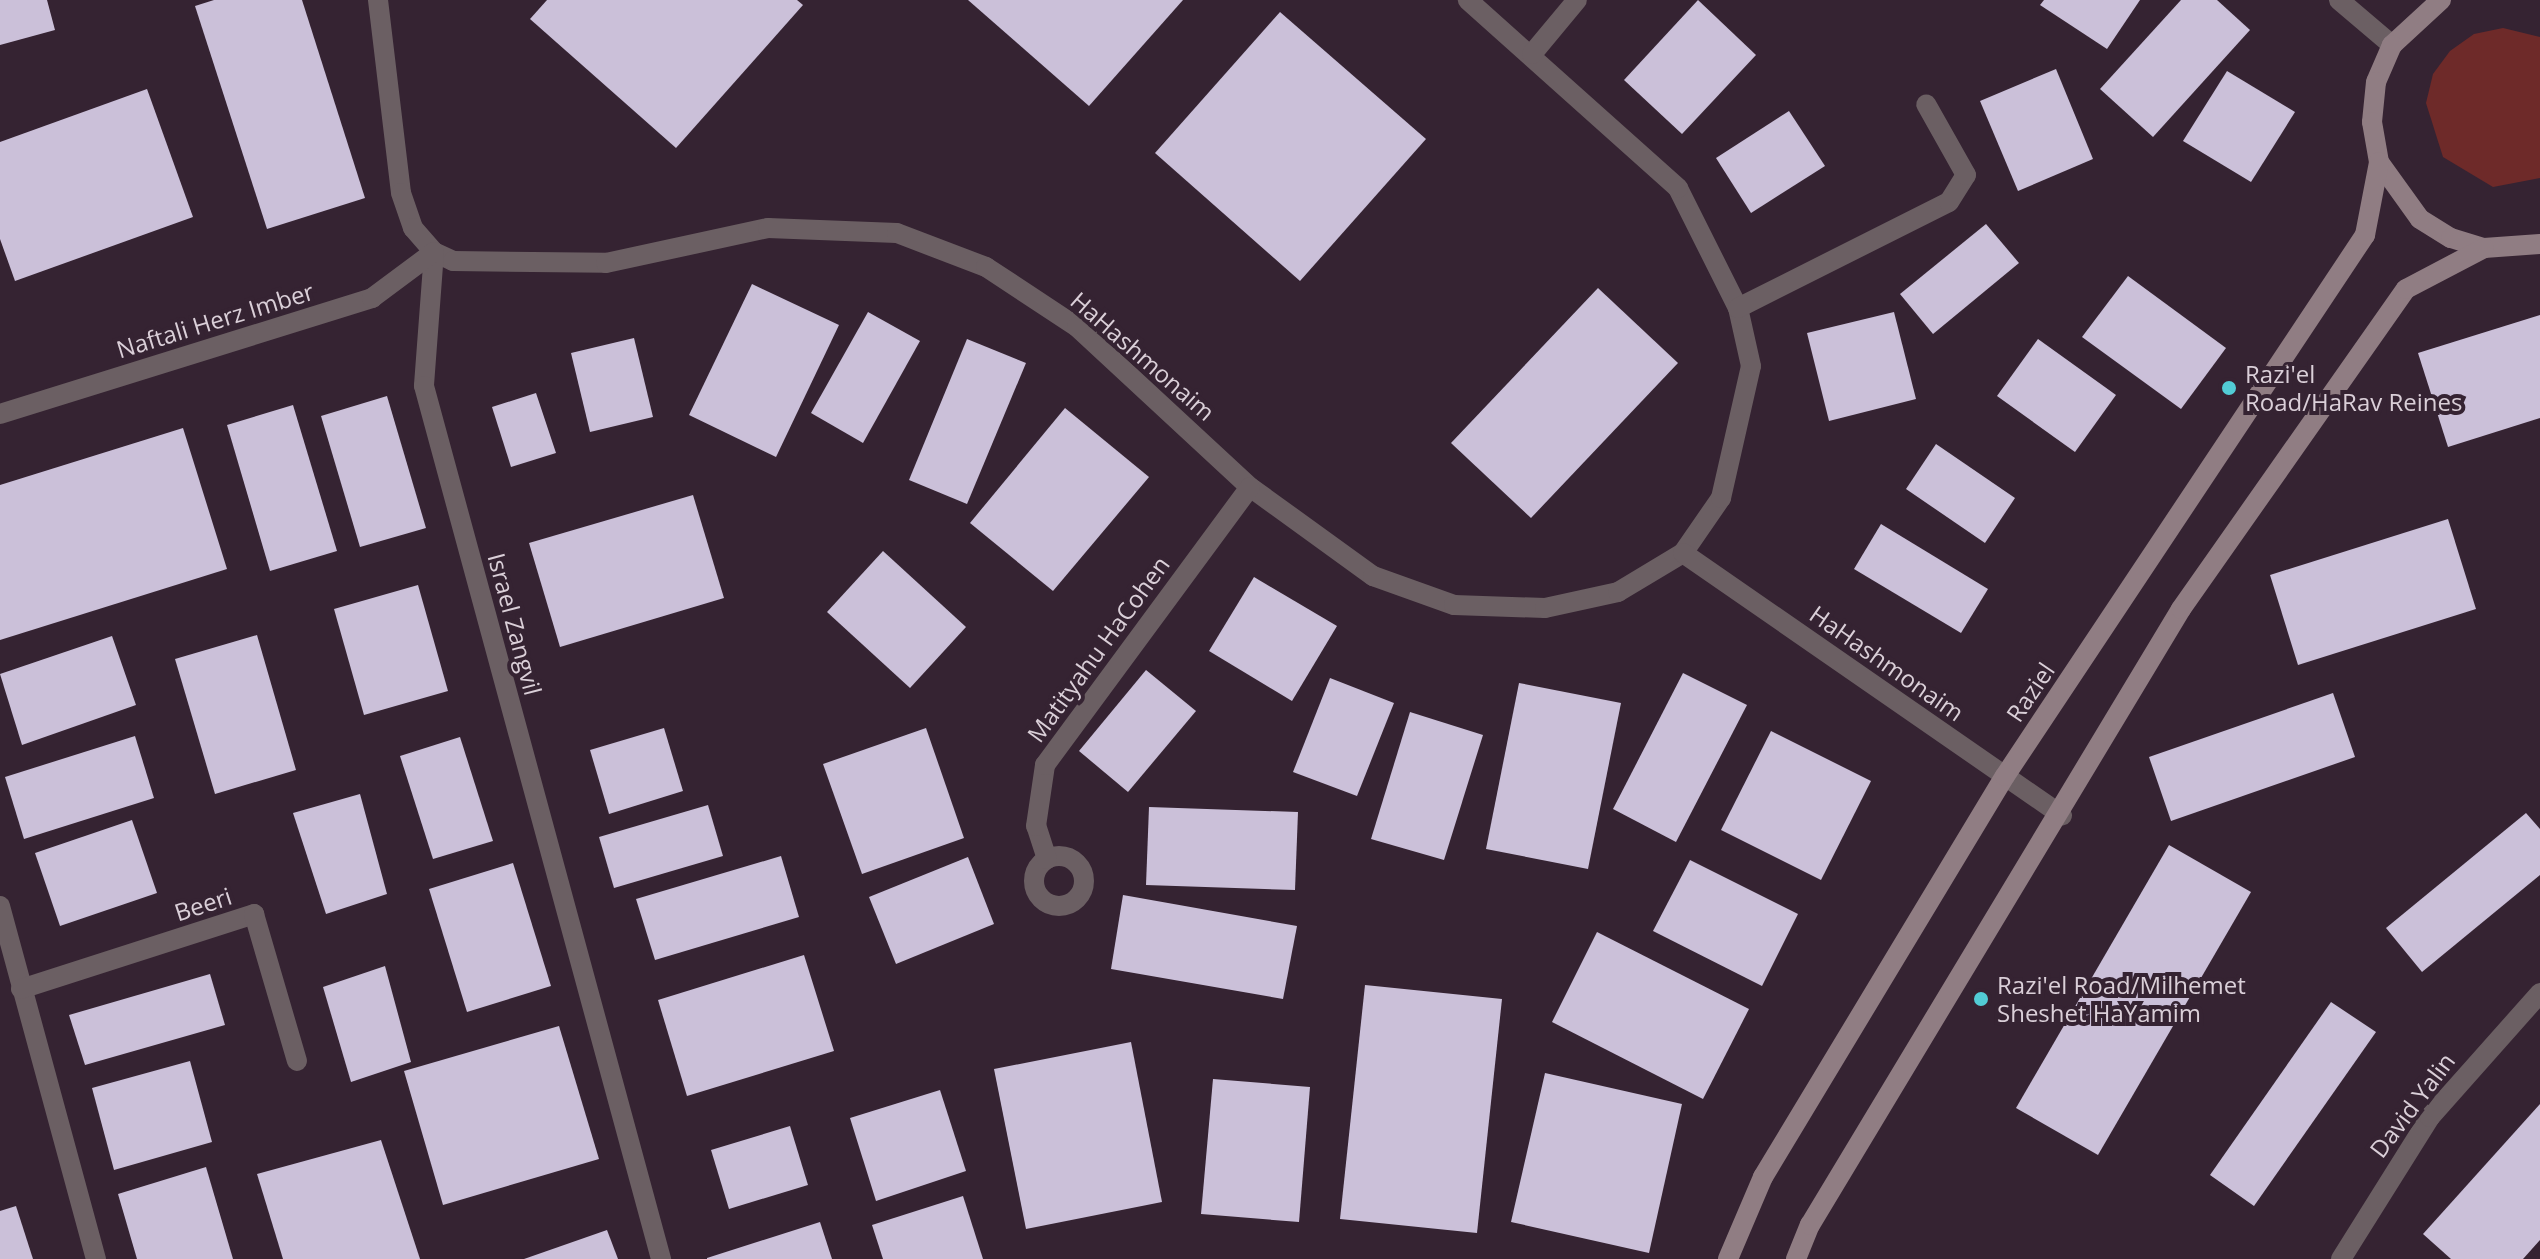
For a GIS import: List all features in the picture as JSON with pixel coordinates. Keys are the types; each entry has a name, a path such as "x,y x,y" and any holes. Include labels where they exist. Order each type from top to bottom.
{"main road":[{"path":"2392,45 2441,0"},
{"name":"Raziel","path":"1728,1259 1763,1177 2005,776 2365,235 2379,162 2374,95 2392,45"},
{"path":"2379,162 2420,219 2484,248"},
{"path":"1796,1259 1810,1225 2062,815 2181,609 2406,289 2484,248 2540,244"}],"street":[{"path":"378,0 401,193 413,228 434,252"},
{"name":"HaHashmonaim","path":"434,252 453,261 606,263 768,228 897,233 986,267 1077,327 1250,487 1373,576 1454,605 1545,608 1618,592 1683,553 1721,498 1739,433 1751,366 1738,308 1678,188 1532,54 1468,0"},
{"path":"1532,54 1577,0"},
{"path":"2339,0 2392,45"},
{"path":"1738,308 1949,202 1966,175 1926,104"},
{"name":"Naftali Herz Imber","path":"0,414 372,298 434,252"},
{"name":"Israel Zangvil","path":"434,252 424,386 661,1259"},
{"name":"Matityahu HaCohen","path":"1047,859 1036,826 1045,765 1250,487"},
{"name":"HaHashmonaim","path":"1683,553 2062,815"},
{"path":"0,906 96,1259"},
{"name":"Beeri","path":"21,989 254,914 297,1061"},
{"name":"David Yalin","path":"2341,1259 2430,1117 2540,993"}],"shaded area":[{"path":"2503,28 2540,37 2540,178 2493,187 2443,157 2426,103 2433,74 2450,51 2474,34"}],"building":[{"path":"0,0 47,0 55,30 0,45"},
{"path":"214,0 302,0 365,198 267,229 195,6"},
{"path":"547,0 797,0 803,5 676,148 530,19"},
{"path":"968,0 1183,0 1089,106"},
{"path":"1698,0 1756,55 1682,134 1624,80"},
{"path":"2044,0 2140,0 2107,49 2040,5"},
{"path":"2181,0 2217,0 2250,30 2153,137 2100,89"},
{"path":"1280,12 1426,139 1300,281 1155,153"},
{"path":"2056,69 2093,159 2018,191 1980,101"},
{"path":"2227,71 2295,112 2251,182 2183,141"},
{"path":"147,89 193,217 15,281 0,239 0,142"},
{"path":"1789,111 1825,166 1751,213 1716,158"},
{"path":"1986,224 2019,263 1933,334 1900,294"},
{"path":"2128,276 2226,348 2181,409 2082,337"},
{"path":"752,284 839,325 776,457 689,415"},
{"path":"1598,288 1678,363 1531,518 1451,443"},
{"path":"868,312 920,341 863,443 811,413"},
{"path":"1894,312 1916,399 1829,421 1807,333"},
{"path":"2540,315 2540,418 2448,447 2418,353"},
{"path":"634,338 653,417 590,432 571,353"},
{"path":"967,339 1026,363 967,504 909,480"},
{"path":"2038,339 2116,395 2075,452 1997,396"},
{"path":"536,393 556,453 511,467 492,407"},
{"path":"387,396 426,528 360,547 321,416"},
{"path":"293,405 337,551 270,571 227,425"},
{"path":"1065,408 1149,477 1053,591 970,523"},
{"path":"183,428 227,569 0,640 0,485"},
{"path":"1936,444 2015,498 1985,543 1906,489"},
{"path":"693,495 724,598 560,647 529,543"},
{"path":"2448,519 2476,609 2298,665 2270,575"},
{"path":"1881,524 1988,589 1961,633 1854,569"},
{"path":"883,551 966,627 910,688 827,612"},
{"path":"1254,577 1337,626 1292,701 1209,651"},
{"path":"418,585 448,691 364,715 334,609"},
{"path":"257,635 296,770 215,794 175,659"},
{"path":"112,636 136,705 22,745 0,674"},
{"path":"1146,670 1196,711 1128,792 1079,751"},
{"path":"1683,673 1747,705 1676,842 1613,809"},
{"path":"1330,678 1394,703 1357,796 1293,772"},
{"path":"1519,683 1621,703 1588,869 1486,849"},
{"path":"2333,693 2355,757 2171,821 2149,757"},
{"path":"1410,712 1483,735 1444,860 1371,839"},
{"path":"664,728 683,791 609,814 590,750"},
{"path":"926,728 964,838 862,874 823,764"},
{"path":"1771,731 1871,781 1821,880 1721,830"},
{"path":"135,736 154,798 24,839 5,777"},
{"path":"460,737 493,841 433,859 400,756"},
{"path":"360,794 387,894 326,914 293,813"},
{"path":"708,805 723,856 614,888 599,837"},
{"path":"1149,807 1298,812 1295,890 1146,885"},
{"path":"2526,813 2540,829 2540,875 2422,972 2386,928"},
{"path":"132,820 157,893 60,926 35,853"},
{"path":"2169,845 2251,892 2098,1155 2016,1108"},
{"path":"781,856 799,917 655,960 636,899"},
{"path":"968,857 994,924 896,964 869,897"},
{"path":"1690,860 1798,914 1762,986 1653,931"},
{"path":"513,863 551,986 467,1012 429,889"},
{"path":"1123,895 1297,926 1283,999 1111,969"},
{"path":"1597,932 1749,1009 1703,1099 1552,1022"},
{"path":"804,955 834,1051 687,1096 658,1000"},
{"path":"385,966 411,1062 351,1082 323,987"},
{"path":"210,974 225,1025 85,1065 69,1015"},
{"path":"1365,985 1502,999 1477,1233 1340,1219"},
{"path":"2331,1002 2376,1032 2254,1206 2210,1175"},
{"path":"559,1026 599,1159 443,1205 404,1071"},
{"path":"1131,1042 1162,1202 1026,1229 994,1069"},
{"path":"190,1061 212,1142 114,1170 92,1088"},
{"path":"1545,1073 1682,1104 1649,1253 1511,1222"},
{"path":"1213,1079 1310,1087 1299,1222 1201,1214"},
{"path":"940,1090 966,1171 876,1201 850,1118"},
{"path":"2540,1104 2540,1240 2523,1259 2451,1259 2423,1234"},
{"path":"790,1126 808,1185 729,1209 711,1150"},
{"path":"381,1140 420,1259 283,1259 257,1174"},
{"path":"206,1167 233,1259 137,1259 118,1194"},
{"path":"963,1196 983,1259 883,1259 872,1225"},
{"path":"16,1206 33,1259 0,1259 0,1211"},
{"path":"820,1222 832,1259 707,1259 707,1258"},
{"path":"607,1230 618,1259 524,1259"}],"place":[{"name":"Razi'el Road/HaRav Reines","path":"2229,388"},
{"name":"Razi'el Road/Milhemet Sheshet HaYamim","path":"1981,999"}]}
